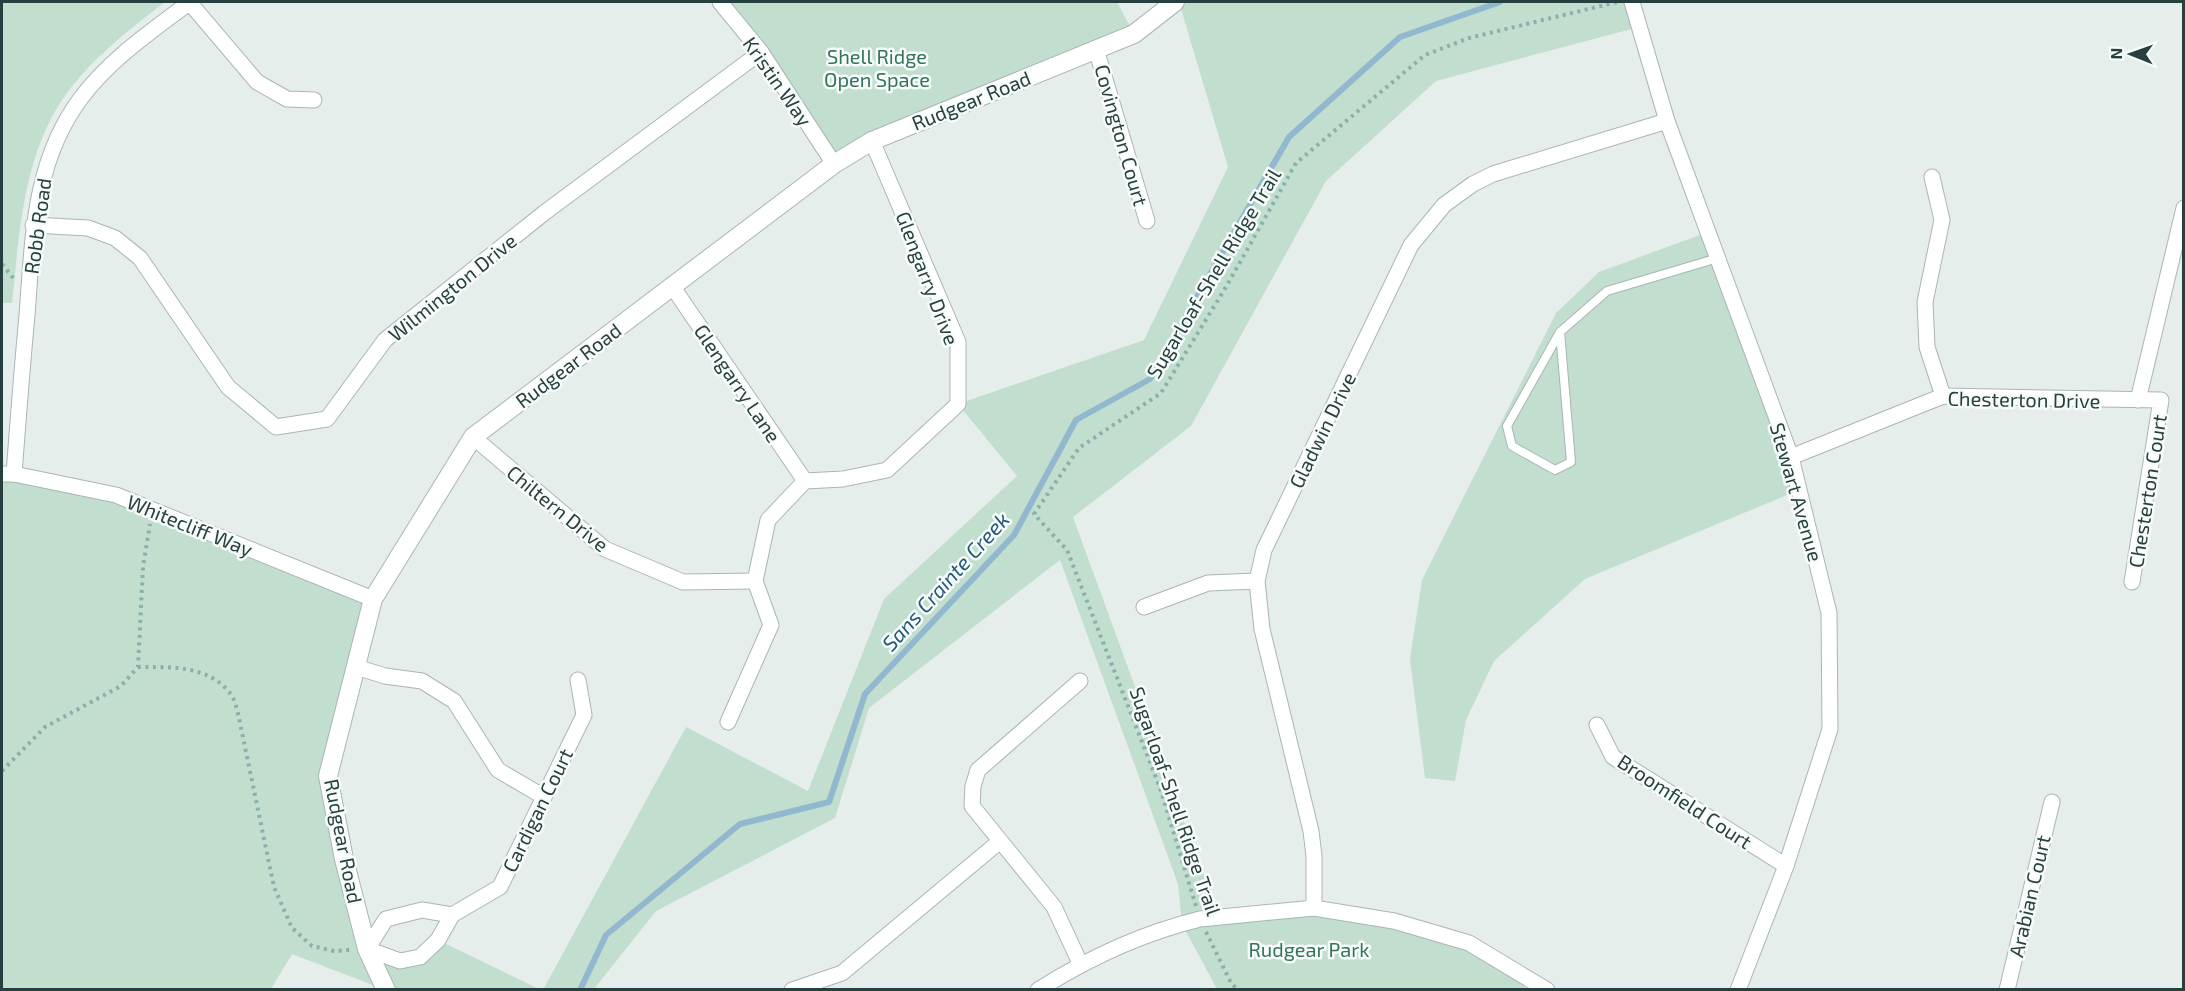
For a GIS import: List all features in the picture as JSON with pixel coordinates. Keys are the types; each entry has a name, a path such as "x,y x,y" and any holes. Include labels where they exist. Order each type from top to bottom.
{"street":[{"path":"190,2 257,82 287,99 314,100"},
{"name":"Robb Road","path":"8,474 33,225 42,173 60,129 81,97 112,63 190,2"},
{"name":"Kristin Way","path":"720,2 761,52 834,164"},
{"name":"Rudgear Road","path":"386,990 368,949 344,859 328,776 373,599 473,437 834,164 872,141 1134,34 1176,2"},
{"name":"Stewart Avenue","path":"1632,2 1667,121 1791,457 1829,614 1830,729 1786,866 1738,990"},
{"name":"Covington Court","path":"1096,49 1147,221"},
{"name":"Wilmington Drive","path":"33,225 88,228 115,238 140,258 228,387 276,427 327,419 385,340 544,213 761,52"},
{"name":"Gladwin Drive","path":"1314,908 1314,856 1311,831 1262,629 1257,581 1264,550 1411,245 1426,224 1456,194 1493,174 1667,121"},
{"name":"Glengarry Drive","path":"805,481 843,479 887,470 958,404 957,342 872,141"},
{"path":"1932,177 1942,220 1925,302 1927,347 1943,396"},
{"path":"2138,400 2184,208"},
{"name":"Glengarry Lane","path":"672,286 805,481"},
{"name":"Chesterton Drive","path":"1791,457 1943,396 2161,400"},
{"name":"Chesterton Court","path":"2132,582 2161,400"},
{"name":"Chiltern Drive","path":"473,437 605,549 683,582 755,581"},
{"name":"Whitecliff Way","path":"8,474 116,495 373,599"},
{"path":"728,722 771,626 755,581 768,520 805,481"},
{"path":"1144,607 1208,583 1257,581"},
{"path":"356,667 385,676 422,681 454,700 498,770 544,797"},
{"name":"Cardigan Court","path":"368,949 400,961 420,957 438,940 452,915 500,887 584,715 578,680"},
{"path":"1080,681 978,770 973,786 972,806 1054,907 1080,963"},
{"name":"Broomfield Court","path":"1597,725 1613,757 1786,866"},
{"name":"Arabian Court","path":"2007,990 2052,802"},
{"path":"792,990 842,973 999,842"},
{"path":"1038,990 1080,963 1182,924 1200,919 1314,908 1394,921 1469,943 1547,990"},
{"path":"368,949 386,919 422,910 452,915"}],"lane":[{"path":"1560,332 1571,462 1555,470 1512,446 1507,426 1560,332 1607,291 1718,258"}],"path":[{"name":"Sugarloaf-Shell Ridge Trail","path":"1238,990 1231,983 1200,919 1160,788 1067,550 1034,514 1079,448 1161,393 1226,287 1296,163 1425,55 1469,38 1617,2"},
{"path":"2,771 45,727 121,686 138,667 143,567 153,510"},
{"path":"138,667 177,668 210,675 231,693 240,718 274,886 292,928 312,946 334,951 368,949"}],"green space":[{"path":"2,2 165,2 120,38 89,67 61,102 46,128 28,184 22,214 12,303 2,303"},
{"name":"Shell Ridge Open Space","path":"720,2 1117,2 1134,34 834,164"},
{"name":"Rudgear Park","path":"1179,2 1632,2 1639,27 1436,81 1326,181 1191,426 1073,517 1219,917 1314,908 1469,943 1527,989 1217,989 1182,924 1178,884 1060,560 869,708 835,818 656,911 594,989 543,990 686,727 808,791 884,599 1017,476 958,404 1144,340 1228,167"},
{"path":"1708,232 1799,490 1585,579 1494,661 1466,720 1455,781 1425,778 1410,659 1422,580 1556,313 1599,272"},
{"path":"2,474 116,495 373,599 328,776 367,948 400,961 438,940 539,989 383,989 292,954 271,989 2,990"}],"waterway":[{"name":"Sans Crainte Creek","path":"580,990 606,935 740,824 829,802 865,694 1014,535 1076,420 1150,379 1289,137 1400,37 1500,2"}]}
